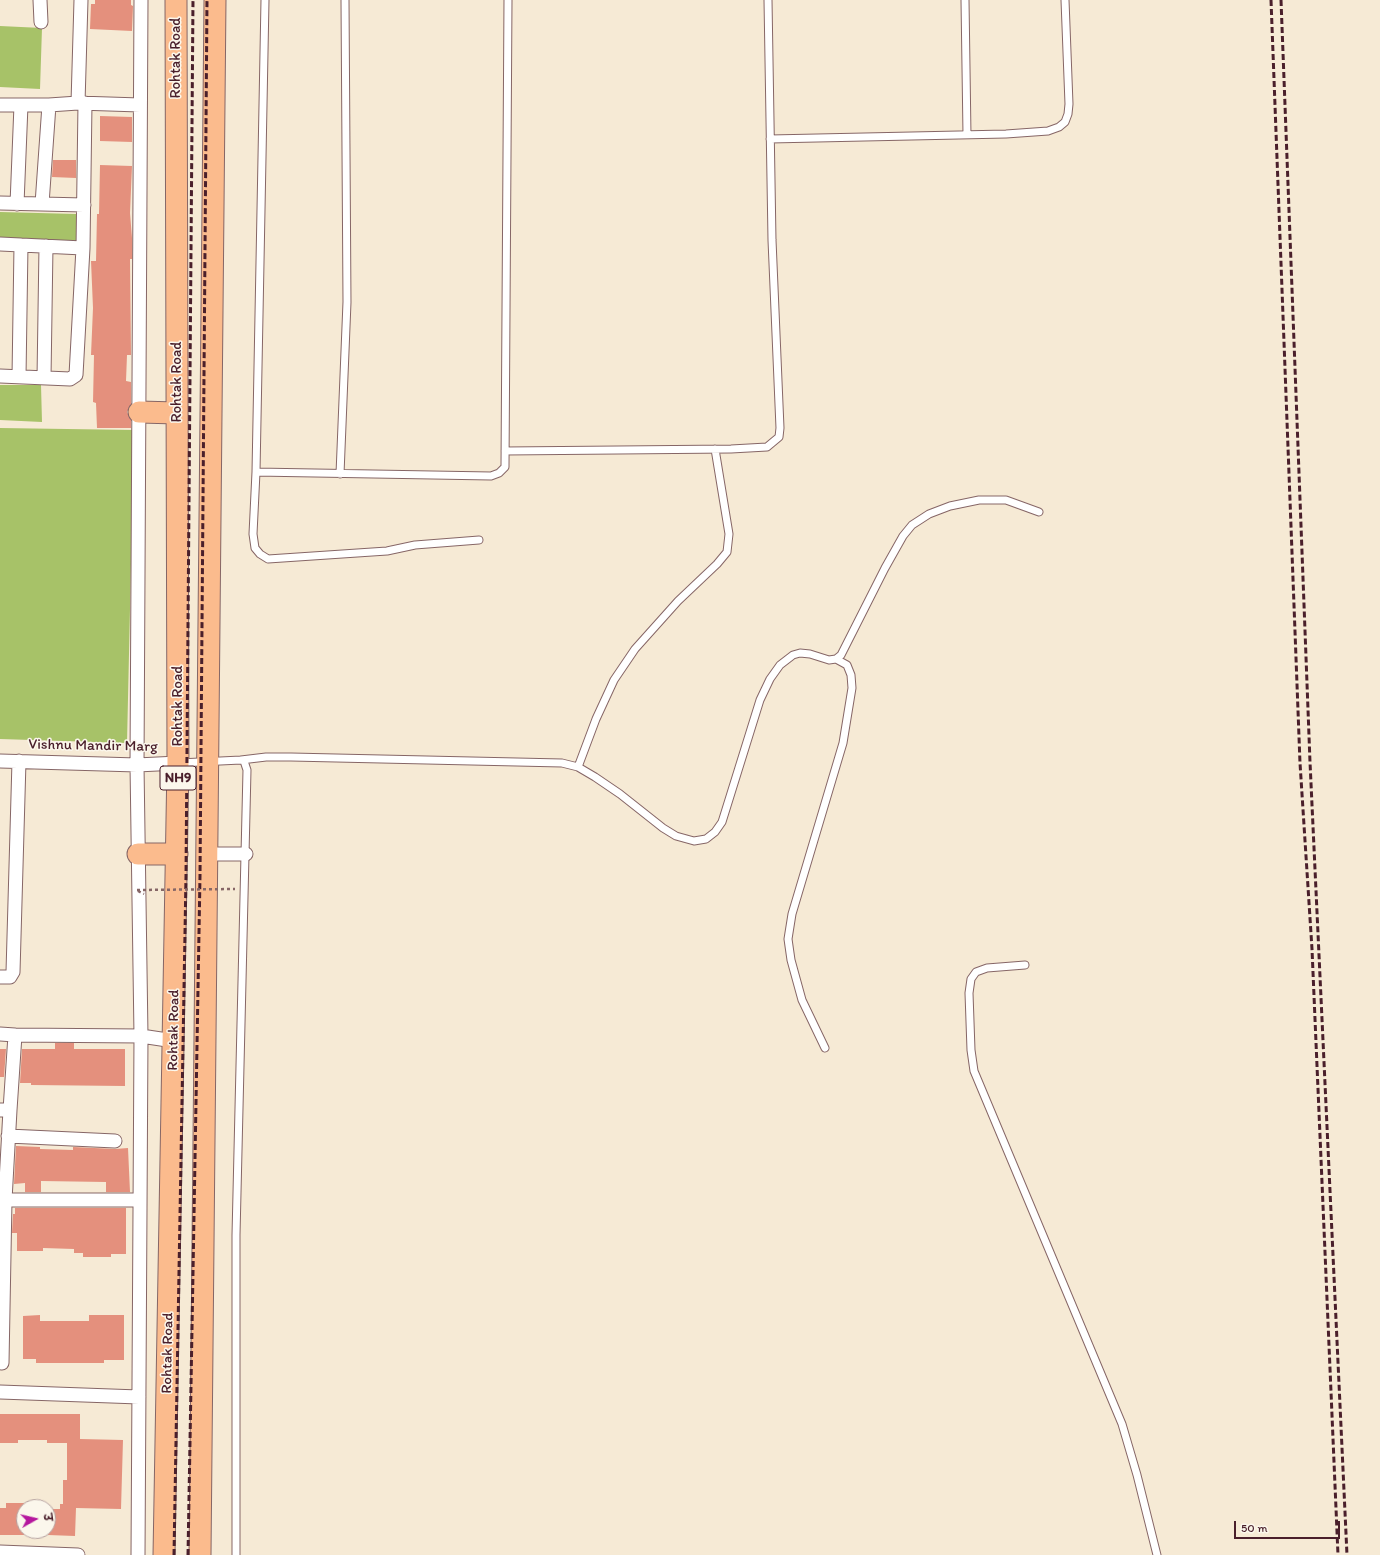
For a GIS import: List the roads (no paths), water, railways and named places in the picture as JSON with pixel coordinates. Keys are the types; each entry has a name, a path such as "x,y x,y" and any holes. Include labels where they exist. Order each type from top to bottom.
{"main road":[{"name":"Rohtak Road","path":"164,1555 178,763 176,0"},
{"name":"Rohtak Road","path":"200,1555 209,762 215,0"},
{"path":"138,412 177,413"},
{"path":"138,854 177,854"}],"street":[{"path":"40,0 41,22"},
{"path":"0,376 70,379 76,375 84,205 80,0"},
{"path":"138,1555 141,1036 137,765 141,0"},
{"path":"0,105 82,103 140,105"},
{"path":"17,204 21,105"},
{"path":"42,204 49,105"},
{"path":"0,203 84,205"},
{"path":"0,244 83,248"},
{"path":"19,377 21,245"},
{"path":"44,378 46,246"},
{"name":"Vishnu Mandir Marg","path":"0,761 137,765 178,763"},
{"path":"0,977 10,977 13,972 19,761"},
{"path":"208,854 246,854"},
{"path":"0,1034 141,1036 174,1041"},
{"path":"2,1363 1,1285 3,1200 8,1136 5,1110 15,1035"},
{"path":"8,1136 115,1141"},
{"path":"3,1200 140,1200"},
{"path":"0,1392 139,1397"},
{"path":"0,1552 78,1555"}],"lane":[{"path":"265,0 256,472 252,534 255,548 260,554 268,559 387,551 415,545 479,540"},
{"path":"340,474 347,302 345,0"},
{"path":"256,472 491,476 499,474 505,467 508,0"},
{"path":"505,451 715,449 767,447 779,437 770,139 768,0"},
{"path":"965,0 967,135"},
{"path":"770,139 967,135 1048,131 1059,128 1065,122 1069,104 1065,0"},
{"path":"715,449 729,534 727,552 717,564 678,601 635,649 614,680 596,719 578,767 620,794 663,828 676,836 694,841 706,839 715,832 722,822 760,700 770,679 780,665 793,655 800,653 829,660 836,658 845,647 885,568 903,536 912,525 928,514 950,506 979,500 1006,500 1039,512"},
{"path":"825,1048 802,1000 791,960 788,939 792,914 843,744 850,704 852,688 850,675 847,666 836,658"},
{"name":"Vishnu Mandir Marg","path":"178,763 241,760 266,757 299,757 562,763 578,767"},
{"path":"236,1555 236,1235 247,770 244,761 241,760"},
{"path":"1025,965 987,968 976,972 971,979 969,992 971,1050 974,1071 1122,1424 1137,1475 1157,1555"}],"railway":[{"path":"174,1555 186,876 193,0"},
{"path":"188,1555 200,876 207,0"},
{"path":"1271,0 1300,763 1312,949 1338,1555"},
{"path":"1281,0 1310,762 1347,1555"}]}
